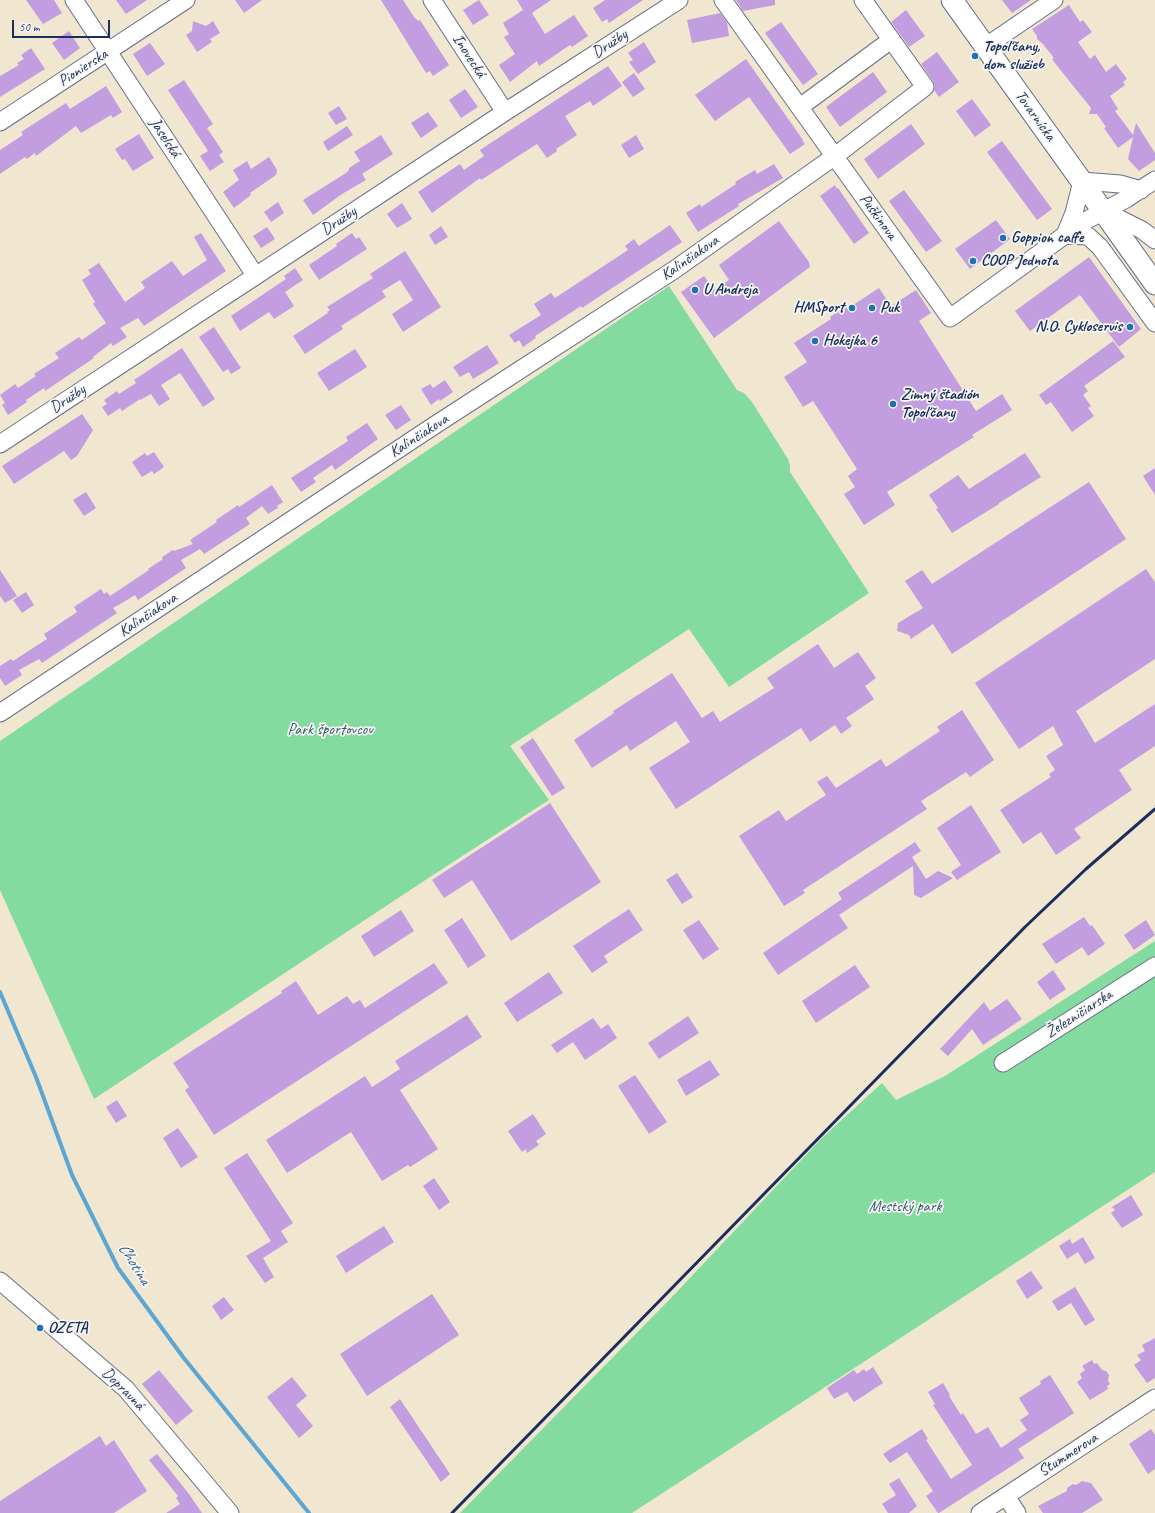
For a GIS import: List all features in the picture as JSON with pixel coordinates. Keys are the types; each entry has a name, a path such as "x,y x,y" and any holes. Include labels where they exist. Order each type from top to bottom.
{"main road":[{"name":"Tovarnícka","path":"952,0 1155,284"}],"street":[{"name":"Jaselská","path":"74,0 255,275"},
{"name":"Pionierska","path":"0,122 186,0"},
{"name":"Inovecká","path":"432,0 505,112"},
{"name":"Družby","path":"0,444 255,275 679,0"},
{"name":"Puškinova","path":"723,0 893,236 950,318 1065,235 1155,180"},
{"path":"800,107 891,40 863,0"},
{"path":"985,46 1054,0"},
{"name":"Kalinčiakova","path":"0,713 432,427 674,270 835,156 925,87 891,40"},
{"path":"1114,267 1100,247 1088,236 1065,235 1074,213 1082,181 1120,184 1140,190"},
{"name":"Tovarnícka","path":"1104,211 1142,230 1155,240"},
{"name":"Tovarnícka","path":"1104,211 1114,267 1155,323"},
{"name":"Železničiarska","path":"1003,1063 1155,966"},
{"name":"Dopravná","path":"0,1281 126,1389 230,1513"},
{"name":"Stummerova","path":"980,1513 1155,1398"},
{"path":"1006,1496 1017,1513"}],"green space":[{"name":"Park športovcov","path":"669,286 737,390 744,393 752,402 788,459 790,472 869,593 729,687 689,629 510,746 549,800 94,1099 0,890 0,741"},
{"name":"Mestský park","path":"1155,941 1155,1172 632,1513 460,1513 671,1298 822,1138 882,1083 896,1100 945,1076"}],"building":[{"path":"26,0 54,0 62,13 43,24"},
{"path":"116,0 147,0 126,14"},
{"path":"235,0 262,0 244,13"},
{"path":"381,0 403,0 414,17 418,21 420,20 449,65 433,76 430,71 426,73"},
{"path":"479,0 489,15 473,25 463,10"},
{"path":"517,0 551,0 532,13 545,34 574,15 588,36 572,47 570,45 539,66 537,61 510,82 499,65 515,54 504,37 509,34 503,23 523,10"},
{"path":"605,0 643,0 609,23 607,19 602,22 593,8"},
{"path":"736,0 775,0 775,5 743,11"},
{"path":"1002,0 1031,0 1012,13"},
{"path":"1069,5 1080,22 1083,20 1092,32 1078,42 1090,59 1095,55 1106,72 1116,64 1127,79 1123,82 1125,85 1110,96 1118,109 1115,111 1133,135 1136,123 1155,153 1155,160 1139,171 1128,159 1133,137 1118,148 1104,128 1106,127 1097,114 1089,114 1091,108 1052,59 1054,58 1037,39 1037,36 1032,29"},
{"path":"906,10 925,36 909,47 891,22"},
{"path":"720,13 727,22 729,36 692,43 687,20"},
{"path":"193,21 206,26 213,21 220,33 210,39 212,42 197,52 186,35 192,31"},
{"path":"781,22 818,74 803,85 765,33"},
{"path":"69,31 80,48 64,60 52,43"},
{"path":"644,42 656,62 638,74 629,62 633,60 628,53"},
{"path":"150,43 165,64 147,76 133,54"},
{"path":"31,48 45,69 0,97 0,76 19,65 17,63 24,59 21,55"},
{"path":"937,52 959,82 939,97 934,90 935,86 933,81 921,64"},
{"path":"746,59 805,144 790,154 749,97 715,121 695,95"},
{"path":"608,66 622,86 593,106 590,101 565,116 577,135 556,149 557,151 547,158 537,144 481,180 480,178 432,213 418,192 460,164 464,170 484,156 480,150"},
{"path":"873,72 887,92 840,127 826,107"},
{"path":"634,73 645,89 633,97 622,82"},
{"path":"184,80 213,124 207,128 223,152 219,155 224,162 210,171 200,156 208,151 168,90"},
{"path":"106,86 122,112 113,118 111,115 81,133 76,126 36,156 35,153 27,159 25,157 0,174 0,150 23,135 21,132 66,103 70,109"},
{"path":"465,89 478,107 461,118 449,100"},
{"path":"972,99 991,125 975,137 956,111"},
{"path":"339,106 347,119 336,125 328,113"},
{"path":"428,112 438,126 421,138 411,123"},
{"path":"911,124 925,144 878,179 864,159"},
{"path":"347,126 353,135 328,151 323,142"},
{"path":"139,134 154,158 133,171 125,159 122,160 115,149"},
{"path":"381,135 393,154 362,174 366,180 342,194 313,215 303,200 346,173 349,168 360,161 354,152"},
{"path":"636,135 644,149 629,158 621,145"},
{"path":"1002,141 1052,209 1037,220 987,152"},
{"path":"269,157 277,170 276,175 250,193 251,195 234,208 223,192 239,180 233,170 247,161 251,169"},
{"path":"774,164 783,178 738,204 739,206 698,232 686,213 700,204 701,207 736,184 735,182 755,170 757,174"},
{"path":"835,185 869,233 854,244 820,196"},
{"path":"904,190 942,241 926,252 889,201"},
{"path":"278,202 284,213 271,222 264,212"},
{"path":"402,203 412,219 397,228 387,214"},
{"path":"996,220 1010,239 970,269 955,249"},
{"path":"779,221 809,262 810,267 714,338 681,292 704,276 714,290 729,280 719,265"},
{"path":"670,225 682,242 582,308 581,306 535,336 536,338 523,347 519,340 515,343 509,335 541,315 534,304 551,293 555,298 628,250 625,246 634,239 639,246"},
{"path":"441,226 448,237 435,245 429,235"},
{"path":"267,227 275,239 261,248 253,236"},
{"path":"201,233 226,271 144,326 138,318 120,328 127,337 113,346 111,343 93,357 94,358 45,391 44,388 26,400 27,402 8,415 2,405 5,403 0,395 15,384 18,388 36,376 34,374 59,358 55,353 79,337 82,340 106,323 93,304 95,302 82,280 91,274 88,270 99,263 125,302 145,288 141,282 172,261 183,276 207,260 194,237"},
{"path":"352,233 356,239 359,237 367,249 319,280 309,265 337,246 336,244"},
{"path":"405,251 441,307 403,332 392,314 413,300 400,280 382,291 386,297 341,326 343,329 305,354 293,336 328,313 327,312 330,310 327,307 373,278 370,274"},
{"path":"1089,257 1141,329 1119,347 1080,295 1030,331 1015,311"},
{"path":"295,268 303,280 285,292 294,306 274,319 269,312 240,331 231,316 286,279 284,276"},
{"name":"Zimný štadión Topoľčany","path":"879,288 891,306 916,290 931,313 919,321 976,411 1002,394 1012,410 972,435 974,437 887,492 895,505 864,525 844,494 855,487 848,476 857,469 813,401 803,407 784,377 807,362 794,343 831,319 830,317 846,306 847,309"},
{"path":"214,327 241,368 231,374 228,369 223,372 199,337"},
{"path":"1113,341 1125,357 1084,386 1088,391 1083,395 1091,406 1088,408 1094,416 1072,432 1051,402 1046,405 1039,395"},
{"path":"487,345 499,363 473,379 469,372 460,377 453,367"},
{"path":"182,348 215,399 203,407 180,373 161,385 170,399 159,406 151,394 140,399 122,411 120,408 108,416 102,407 107,404 104,400 117,391 119,394 136,383 134,380"},
{"path":"355,349 367,367 329,391 317,373"},
{"path":"445,380 453,392 431,405 421,389 430,384 433,388"},
{"path":"401,405 411,420 396,430 385,415"},
{"path":"82,414 93,430 77,456 71,460 64,451 14,484 2,466"},
{"path":"367,423 378,439 335,470 332,465 313,478 316,482 301,492 291,478 348,441 346,437"},
{"path":"154,452 164,467 154,474 152,471 142,477 132,462 145,453 147,456"},
{"path":"1025,453 1041,477 952,533 936,509 938,508 929,495 958,475 969,489"},
{"path":"1155,468 1155,495 1143,476"},
{"path":"1089,482 1126,539 952,654 933,624 911,639 909,635 897,631 898,623 923,608 905,581 922,570 932,584"},
{"path":"272,485 283,502 277,506 278,508 268,514 262,506 246,518 250,524 204,554 200,549 181,560 186,568 138,600 135,595 113,608 117,613 42,663 39,659 19,670 22,675 5,686 0,678 0,666 11,659 13,661 47,639 44,634 77,612 74,607 101,589 104,594 107,592 110,596 149,570 148,569 163,559 162,557 173,550 174,551 193,544 190,540 217,522 216,520"},
{"path":"86,492 96,508 84,516 73,500"},
{"path":"1146,569 1155,582 1155,659 1076,711 1095,743 1155,704 1155,746 1119,770 1132,790 1074,829 1081,838 1056,855 1041,832 1023,844 1000,810 1051,777 1049,774 1055,770 1046,756 1063,745 1053,726 1019,749 975,683"},
{"path":"0,570 17,596 5,603 0,596"},
{"path":"26,592 34,605 22,613 13,600"},
{"path":"818,644 834,668 858,652 876,678 865,686 874,699 846,718 852,726 841,734 835,725 810,742 801,728 676,809 649,768 690,742 676,721 630,751 627,745 592,768 574,740 614,713 613,711 672,673 702,718 713,711 720,722 774,688 767,678"},
{"path":"962,710 994,760 970,777 966,772 921,801 927,809 803,890 805,893 784,906 739,836 779,810 786,821 826,795 817,782 827,776 836,788 881,759 886,767 940,731 937,727"},
{"path":"533,738 565,788 552,796 520,747"},
{"path":"550,803 601,882 511,941 472,880 444,898 432,880"},
{"path":"971,805 1001,852 957,880 951,872 961,865 937,828"},
{"path":"915,842 921,851 912,857 926,879 938,871 953,878 921,898 914,895 913,866 839,915 848,928 778,975 763,953 842,899 838,893"},
{"path":"677,873 693,897 682,904 666,880"},
{"path":"629,909 643,930 604,956 608,962 592,973 573,946"},
{"path":"401,910 414,931 374,957 361,936"},
{"path":"1084,917 1090,926 1092,925 1105,944 1088,956 1082,947 1056,964 1042,944"},
{"path":"462,918 486,956 468,968 444,930"},
{"path":"699,920 719,949 703,960 683,930"},
{"path":"1146,920 1155,935 1134,950 1124,935"},
{"path":"434,963 448,983 214,1135 185,1090 189,1087 173,1063 282,993 281,991 296,981 318,1015 347,996 353,1004 360,1000 365,1008"},
{"path":"855,965 870,987 816,1023 802,1001"},
{"path":"1053,970 1066,989 1050,1000 1037,982"},
{"path":"549,972 563,993 517,1022 504,1003"},
{"path":"1007,999 1022,1019 983,1045 972,1029 948,1056 940,1049 984,1002 990,1011"},
{"path":"467,1015 482,1037 400,1090 438,1149 410,1167 408,1165 382,1181 351,1132 287,1173 266,1140 365,1076 372,1087 400,1069 395,1061"},
{"path":"688,1016 699,1033 659,1059 648,1043"},
{"path":"593,1018 601,1029 608,1024 617,1038 585,1060 573,1042 557,1053 551,1045"},
{"path":"710,1060 720,1075 686,1096 677,1080"},
{"path":"635,1075 667,1122 649,1134 618,1086"},
{"path":"117,1100 127,1116 116,1123 106,1107"},
{"path":"533,1114 546,1134 536,1141 539,1145 527,1153 526,1149 522,1152 508,1131"},
{"path":"178,1128 198,1157 181,1168 163,1138"},
{"path":"247,1153 293,1223 281,1231 288,1242 263,1258 274,1277 265,1283 246,1256 271,1241 224,1168"},
{"path":"434,1178 450,1202 439,1210 423,1186"},
{"path":"1131,1195 1143,1215 1122,1228 1111,1213 1115,1210 1112,1207"},
{"path":"384,1226 394,1242 346,1273 336,1256"},
{"path":"1083,1237 1095,1258 1085,1264 1078,1252 1067,1259 1059,1246 1070,1239 1072,1244"},
{"path":"1031,1271 1043,1288 1027,1299 1016,1281"},
{"path":"1075,1287 1095,1320 1085,1326 1071,1303 1058,1311 1052,1301"},
{"path":"432,1294 459,1335 367,1396 340,1354"},
{"path":"224,1297 234,1310 221,1320 212,1306"},
{"path":"1155,1338 1155,1378 1147,1383 1134,1365 1141,1360 1137,1355 1145,1351 1142,1345"},
{"path":"1092,1360 1094,1364 1097,1363 1102,1370 1106,1371 1109,1375 1108,1381 1110,1384 1107,1386 1108,1389 1090,1400 1077,1382 1082,1378 1080,1374 1085,1370 1082,1366"},
{"path":"873,1367 883,1383 854,1402 847,1392 834,1399 827,1388 854,1370 857,1374 864,1369 866,1372"},
{"path":"159,1370 193,1411 176,1425 142,1384"},
{"path":"1050,1375 1074,1413 1018,1449 1024,1458 939,1513 926,1496 933,1491 907,1452 890,1463 883,1454 922,1429 928,1439 926,1440 951,1479 972,1465 933,1405 935,1404 928,1392 943,1383 961,1415 963,1413 976,1434 988,1427 1001,1448 1027,1430 1020,1420 1029,1414 1019,1398 1041,1384 1040,1381"},
{"path":"292,1377 307,1396 296,1405 313,1426 299,1438 267,1397"},
{"path":"400,1399 450,1474 441,1482 390,1407"},
{"path":"1151,1429 1155,1435 1155,1469 1148,1474 1129,1444"},
{"path":"100,1436 106,1446 114,1440 147,1491 114,1513 0,1513 0,1501"},
{"path":"157,1454 202,1513 166,1513 180,1504 176,1498 178,1496 149,1460"},
{"path":"899,1478 917,1506 909,1513 888,1513 882,1504 896,1495 889,1484"},
{"path":"1082,1481 1091,1483 1103,1500 1082,1513 1043,1513 1038,1506 1067,1491 1067,1488 1073,1484 1076,1485"}],"waterway":[{"name":"Chotina","path":"0,992 36,1077 72,1175 118,1268 183,1357 309,1513"}],"railway":[{"path":"452,1513 1025,927 1086,869 1155,809"}],"place":[{"name":"Topoľčany, dom služieb","path":"975,56"},
{"name":"Goppion caffe","path":"1003,238"},
{"name":"COOP Jednota","path":"973,261"},
{"name":"U Andreja","path":"695,290"},
{"name":"HMSport","path":"852,308"},
{"name":"Puk","path":"872,308"},
{"name":"N.O. Cykloservis","path":"1130,327"},
{"name":"Hokejka 6","path":"815,341"},
{"name":"Zimný štadión Topoľčany","path":"893,404"},
{"name":"OZETA","path":"40,1328"}]}
